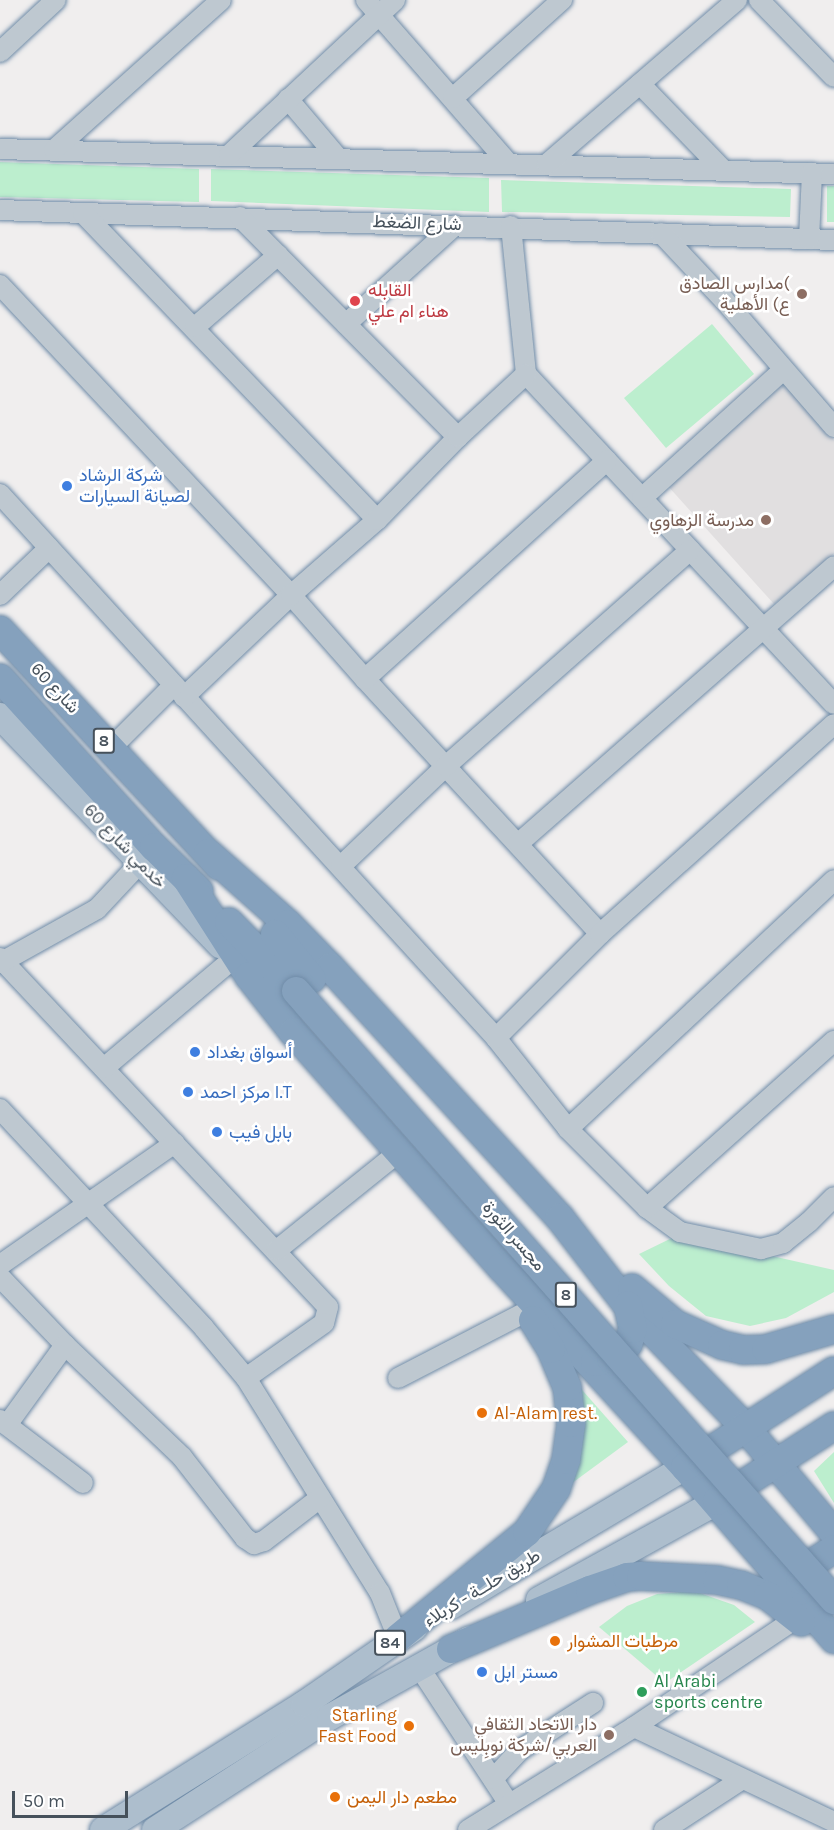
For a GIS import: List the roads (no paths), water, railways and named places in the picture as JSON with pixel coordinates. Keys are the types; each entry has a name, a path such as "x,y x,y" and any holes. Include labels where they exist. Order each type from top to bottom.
{"highway":[{"name":"شارع 60","path":"0,630 208,853"},
{"name":"شارع 60","path":"0,678 154,847 186,878"},
{"path":"208,853 288,924 330,967 560,1218 633,1289 675,1324 722,1346 743,1350 766,1349 834,1329"},
{"name":"مجسر الثورة","path":"208,853 304,985 834,1600"},
{"path":"186,878 241,968 293,1032 501,1267 685,1467 834,1652"},
{"name":"مجسر الثورة","path":"186,878 304,985 834,1571"},
{"path":"560,1218 628,1306 744,1426 834,1533"},
{"path":"398,1638 526,1532 556,1489 566,1460 571,1423 567,1387 551,1349 501,1267"},
{"path":"578,1351 594,1362 611,1359 624,1350 633,1329 628,1306"},
{"name":"طريق حلــة - كربلاء","path":"685,1467 744,1426 834,1371"},
{"name":"طريق حلــة - كربلاء","path":"715,1503 834,1426"},
{"path":"801,1613 800,1580 811,1564 834,1549"},
{"path":"451,1649 590,1590 634,1576 717,1580 741,1585 801,1613 834,1639"}],"main road":[{"name":"خدمي شارع 60","path":"0,716 241,968"},
{"name":"طريق حلــة - كربلاء","path":"155,1830 311,1714 328,1688 398,1638 685,1467"},
{"name":"طريق حلــة - كربلاء","path":"103,1830 311,1714 340,1711 715,1503"},
{"path":"328,1688 330,1702 340,1711"}],"street":[{"path":"0,51 56,0"},
{"path":"54,150 221,0"},
{"path":"229,155 288,99 373,7 395,0"},
{"path":"453,98 562,0"},
{"path":"547,164 737,0"},
{"path":"759,0 832,71"},
{"path":"373,7 508,163"},
{"path":"640,84 723,170"},
{"path":"288,99 338,158"},
{"path":"0,148 834,174"},
{"path":"809,239 812,173"},
{"name":"شارع الضغط","path":"0,210 511,226 834,240"},
{"path":"83,213 195,327 377,520"},
{"path":"240,217 458,437"},
{"path":"346,324 455,225"},
{"path":"511,226 526,374 834,705"},
{"path":"661,233 724,300 834,427"},
{"path":"195,327 278,255"},
{"path":"0,285 291,595 365,679 519,843 600,934"},
{"path":"642,498 783,369"},
{"path":"111,748 377,520 458,437 526,374"},
{"path":"365,679 607,460"},
{"path":"0,494 496,1038 568,1129 647,1208 681,1232 761,1249 783,1243 809,1222 834,1197"},
{"path":"0,596 49,548"},
{"path":"341,866 446,766 690,550"},
{"path":"519,843 834,566"},
{"path":"496,1038 600,934 834,724"},
{"path":"141,862 98,909 1,961 277,1250 328,1307 328,1316 324,1323 246,1378"},
{"path":"568,1129 834,880"},
{"path":"104,1068 241,968"},
{"path":"647,1208 834,1041"},
{"path":"0,1109 204,1328 246,1378 380,1593 398,1638"},
{"path":"0,1265 175,1143"},
{"path":"277,1250 399,1152"},
{"path":"0,1277 65,1345 182,1457 245,1538 254,1544 264,1541 320,1498"},
{"path":"398,1378 528,1311"},
{"path":"65,1345 3,1423 83,1483"},
{"path":"468,1830 634,1727 801,1613"},
{"path":"419,1667 509,1804"},
{"path":"493,1779 520,1750 593,1703"},
{"path":"634,1727 741,1780 834,1822"},
{"path":"664,1830 741,1780"}],"place":[{"name":"مدارس الصادق( ع) الأهلية","path":"802,294"},
{"name":"القابله هناء ام علي","path":"355,301"},
{"name":"شركة الرشاد لصيانة السيارات","path":"67,486"},
{"name":"مدرسة الزهاوي","path":"766,520"},
{"name":"أسواق بغداد","path":"195,1052"},
{"name":"مركز احمد I.T","path":"188,1092"},
{"name":"بابل فيب","path":"217,1132"},
{"name":"Al-Alam rest.","path":"482,1413"},
{"name":"مرطبات المشوار","path":"555,1641"},
{"name":"مستر ابل","path":"482,1672"},
{"name":"Al Arabi sports centre","path":"642,1692"},
{"name":"Starling Fast Food","path":"409,1726"},
{"name":"دار الاتحاد الثقافي العربي/شركة نوبِليس","path":"609,1735"},
{"name":"مطعم دار اليمن","path":"335,1797"}]}
